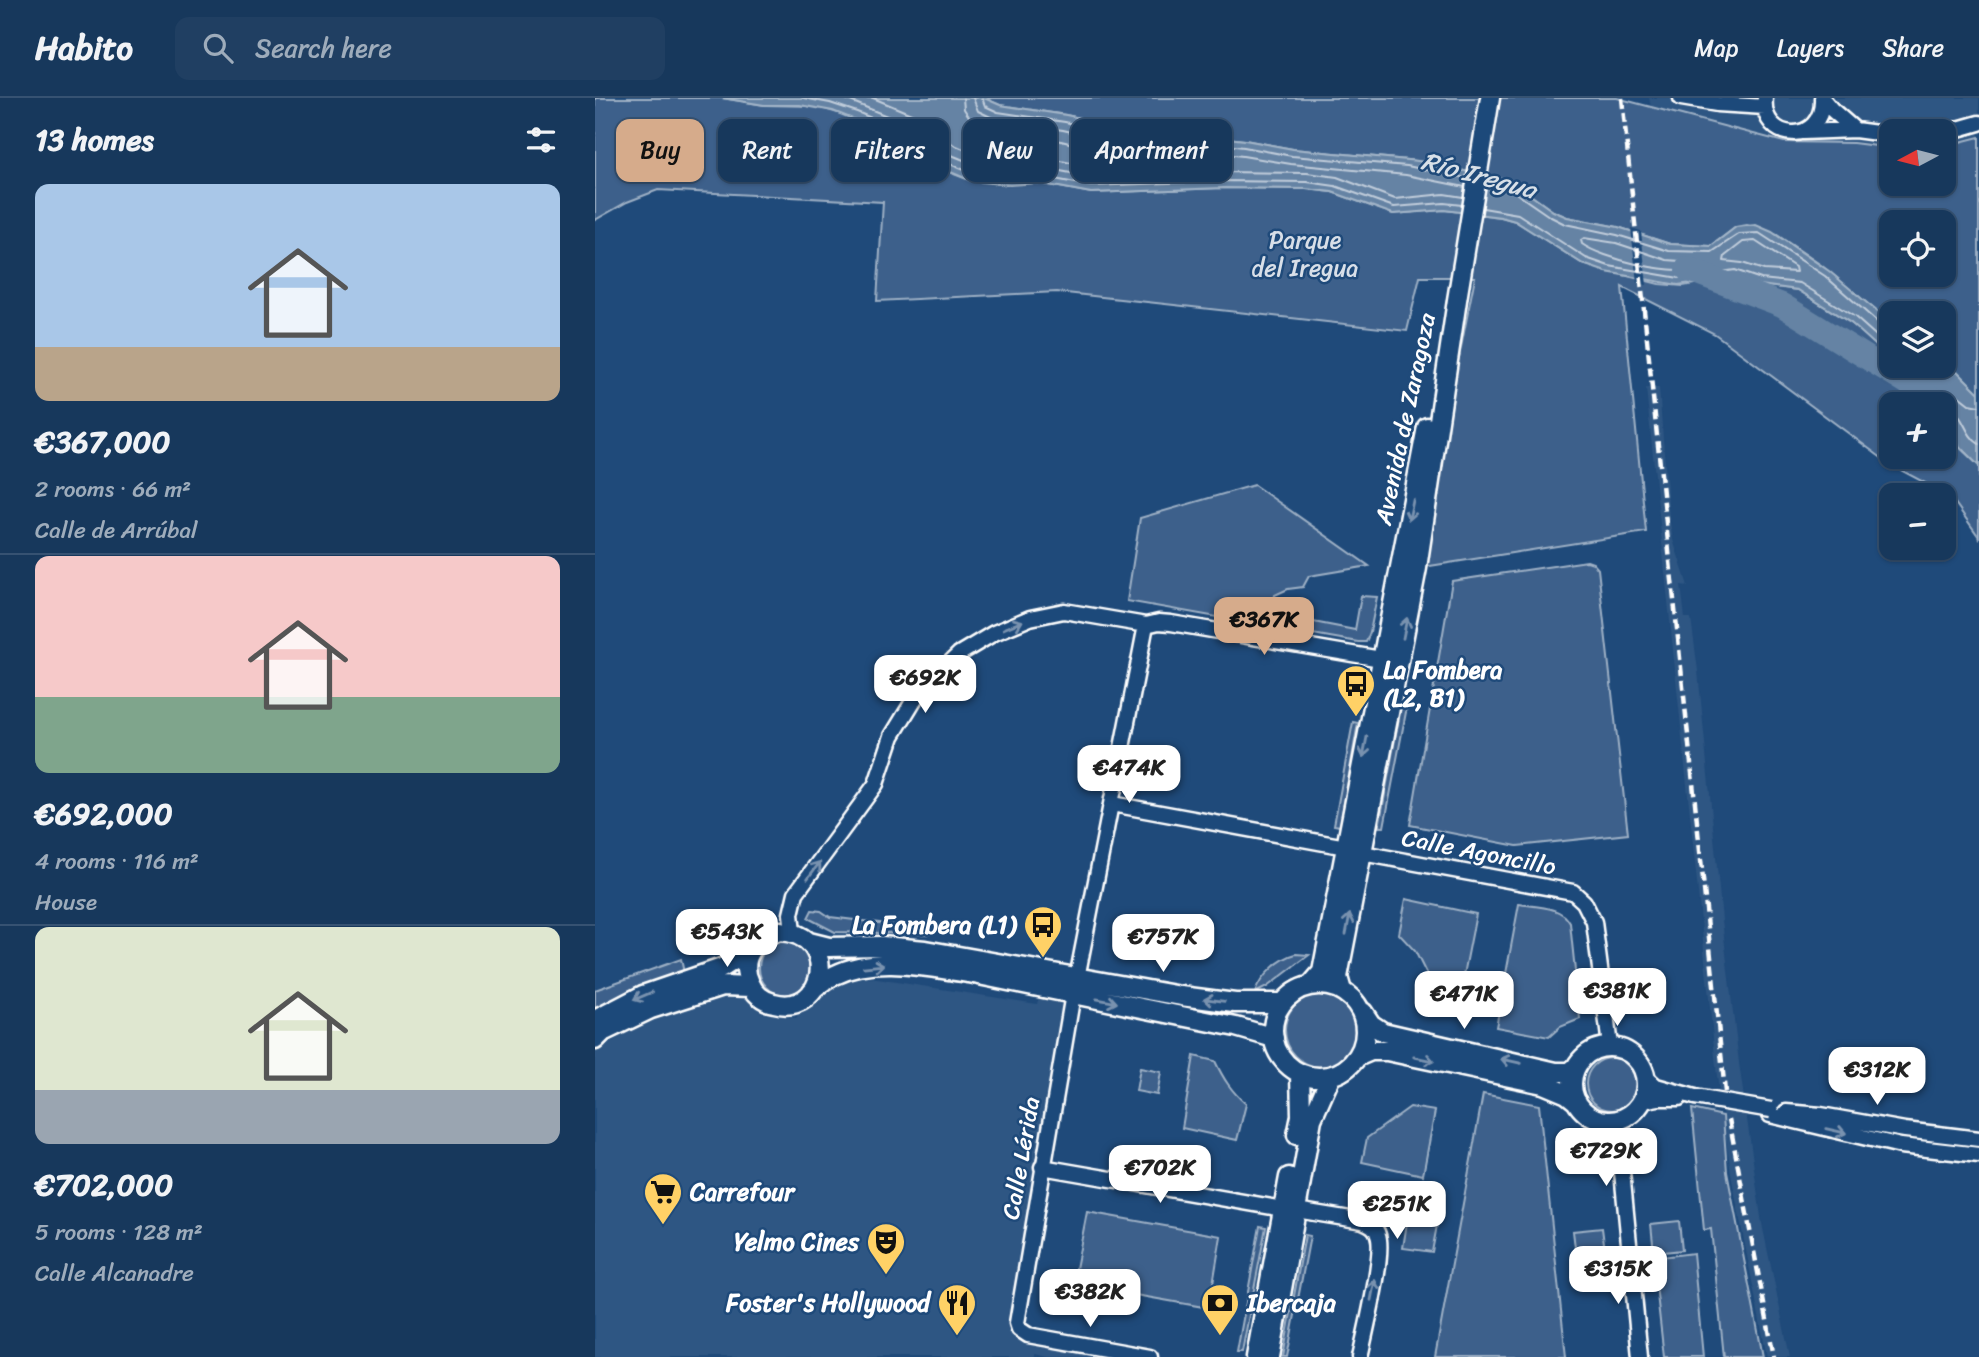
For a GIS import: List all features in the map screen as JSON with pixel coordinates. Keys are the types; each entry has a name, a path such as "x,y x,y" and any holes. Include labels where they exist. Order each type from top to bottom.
{"main road":[{"path":"1457,300 1490,98"},
{"name":"Avenida de Zaragoza","path":"1342,990 1338,977 1381,659 1443,344 1457,300"},
{"name":"Avenida de Zaragoza","path":"1310,986 1322,972 1354,850 1417,568 1457,300"},
{"path":"595,1020 643,995 722,968 750,950 768,934 780,931 793,932 809,942 829,947 881,946 925,950 1008,973 1075,986 1235,1003 1282,1003"},
{"path":"809,942 819,960 820,971 812,991"},
{"path":"750,950 746,969 751,987 768,1002 789,1006 805,1000 832,976 846,970 880,964 969,973 1008,973"},
{"path":"1357,1004 1363,1016 1365,1030 1363,1044 1350,1065 1331,1076 1315,1077 1300,1073 1287,1064 1274,1038 1276,1014 1282,1003 1299,989 1321,985 1342,990 1357,1004 1371,1024 1383,1032 1556,1072 1570,1072 1590,1052 1609,1046 1629,1052 1643,1068 1646,1077 1645,1094 1642,1101 1627,1116 1606,1121 1594,1118 1567,1094 1543,1084 1387,1051 1371,1051 1357,1057"},
{"path":"595,1040 603,1032 651,1009 723,986 751,987"},
{"path":"1075,986 1274,1038"},
{"path":"1576,1067 1572,1085 1577,1102"},
{"path":"1269,1357 1301,1116 1300,1073"},
{"path":"1256,1357 1312,1119 1331,1076"}],"street":[{"path":"1681,98 1717,104 1765,102 1771,122 1779,130 1790,133 1855,130 1879,133"},
{"path":"1801,132 1811,128 1819,119 1822,98"},
{"path":"1822,98 1855,130"},
{"path":"1957,129 1979,123"},
{"path":"793,932 791,914 796,893 876,784 892,736 917,695 959,654 1006,628 1030,618 1064,611 1146,625 1171,622 1381,659"},
{"name":"Calle Lérida","path":"1146,625 1075,986 1016,1317 1019,1329 1040,1338 1150,1357"},
{"name":"Calle Agoncillo","path":"1112,804 1573,892 1584,902 1594,922 1609,1046"},
{"path":"1646,1077 1656,1086 1695,1099 1771,1113 1901,1146 1979,1155"},
{"path":"1642,1101 1658,1098 1695,1099"},
{"path":"1771,1113 1821,1115 1905,1130 1979,1139"},
{"path":"1617,1120 1640,1357"},
{"path":"1042,1167 1363,1221 1372,1226 1378,1233 1379,1255 1360,1357"}],"shaded area":[{"path":"1649,98 1979,98 1979,165 1957,164 1957,119 1879,119 1879,158 1744,139 1651,107"},
{"path":"1646,388 1659,388 1669,517 1673,540 1688,586 1681,585 1685,618 1691,618 1698,671 1739,1063 1762,1224 1790,1357 1767,1357 1731,1174 1717,1076"},
{"path":"864,977 1037,1004 1040,994 1058,997 1068,1024 1019,1329 1150,1357 1048,1357 1035,1354 1035,1357 595,1357 595,1052 643,1023 695,1001 729,992 746,996 761,1012 796,1018 846,979"}],"green space":[{"name":"Parque del Iregua","path":"595,98 722,98 764,105 814,106 857,119 831,119 831,182 949,182 949,171 963,178 963,182 1038,183 1091,193 1223,188 1306,189 1332,192 1393,214 1444,210 1501,217 1515,221 1583,264 1659,284 1683,286 1734,277 1760,285 1798,290 1855,326 1879,348 1879,378 1914,378 1927,392 1879,392 1879,456 1715,334 1622,287 1646,532 1417,568 1475,277 1420,277 1407,331 1057,292 877,301 883,202 658,190 627,202 595,220"},
{"name":"Parque del Iregua","path":"984,98 1617,98 1784,142 1853,143 1879,146 1879,196 1957,196 1957,143 1979,137 1979,393 1956,370 1956,301 1879,301 1879,313 1821,265 1777,235 1747,225 1736,227 1711,246 1670,244 1618,227 1567,217 1553,211 1510,181 1418,161 1293,149 1232,139 1232,119 1085,119 1000,105"},
{"name":"Parque del Iregua","path":"1956,442 1979,466 1979,537 1956,504 1956,483 1925,483 1899,469 1956,469"},
{"path":"1254,485 1369,566 1309,576 1303,587 1288,589 1275,595 1272,614 1355,630 1361,596 1377,597 1366,642 1127,601 1140,518"},
{"path":"1587,561 1598,569 1628,834 1517,846 1410,825 1452,581"},
{"path":"1404,690 1410,691 1384,827 1379,827"},
{"path":"1353,722 1358,723 1340,826 1334,825"},
{"path":"1406,899 1476,914 1462,985 1429,979 1415,951 1399,934"},
{"path":"1519,904 1555,910 1570,923 1580,1019 1560,1027 1549,1037 1496,1027"},
{"path":"812,910 821,911 830,917 912,927 930,934 835,932 808,918"},
{"path":"786,941 805,949 813,968 805,987 786,995 767,987 759,968 767,949"},
{"path":"1296,954 1309,955 1255,993 1261,980 1271,969"},
{"path":"681,959 684,973 595,1013 595,990"},
{"path":"1322,993 1336,996 1348,1004 1356,1016 1359,1030 1356,1044 1348,1056 1336,1064 1322,1067 1308,1064 1296,1056 1288,1044 1285,1030 1288,1016 1296,1004 1308,996"},
{"path":"1194,1056 1215,1061 1228,1084 1246,1104 1237,1140 1182,1128"},
{"path":"1612,1058 1631,1065 1638,1084 1631,1103 1612,1110 1593,1103 1586,1084 1593,1065"},
{"path":"1140,1068 1161,1072 1157,1095 1136,1091"},
{"path":"1483,1094 1539,1105 1566,1357 1435,1357"},
{"path":"1410,1107 1435,1111 1423,1175 1362,1162 1367,1138"},
{"path":"1692,1109 1723,1116 1727,1172 1763,1357 1724,1357 1711,1229 1704,1230"},
{"path":"1087,1212 1221,1236 1209,1308 1073,1284"},
{"path":"1408,1216 1438,1220 1432,1252 1403,1248"},
{"path":"1679,1221 1682,1250 1654,1253 1651,1224"},
{"path":"1260,1226 1266,1227 1242,1352 1237,1352"},
{"path":"1602,1228 1606,1259 1593,1261 1592,1254 1576,1256 1573,1231"},
{"path":"1305,1235 1310,1236 1287,1357 1283,1357"},
{"path":"1693,1253 1703,1357 1664,1357 1653,1258"}],"water":[{"name":"Río Iregua","path":"722,98 984,98 1000,105 1085,119 1071,119 1071,182 1232,182 1232,139 1293,149 1418,161 1511,181 1553,211 1567,217 1618,227 1670,244 1711,246 1736,227 1756,225 1772,232 1829,271 1879,313 1879,348 1851,323 1798,290 1760,285 1734,277 1678,285 1606,272 1583,264 1515,221 1501,217 1444,210 1393,214 1332,192 1306,189 1223,188 1091,193 1038,183 1010,185 982,182 1057,182 1057,119 963,119 963,177 949,171 949,119 853,119 833,111 800,105 764,105"},
{"path":"1956,370 1979,393 1979,466 1956,442 1956,392 1928,390 1913,378 1956,378"}],"pier":[{"path":"1631,228 1641,231 1647,285 1637,283"}],"waterway":[{"name":"Río Iregua","path":"1687,269 1782,305 1923,392"}],"railway":[{"path":"1622,98 1725,1092"},
{"path":"1729,1119 1774,1357"}],"place":[{"name":"La Fombera (L2, B1)","path":"1356,718"},
{"name":"La Fombera (L1)","path":"1043,959"},
{"name":"Carrefour","path":"663,1226"},
{"name":"Yelmo Cines","path":"886,1276"},
{"name":"Foster's Hollywood","path":"957,1337"},
{"name":"Ibercaja","path":"1220,1337"}]}
